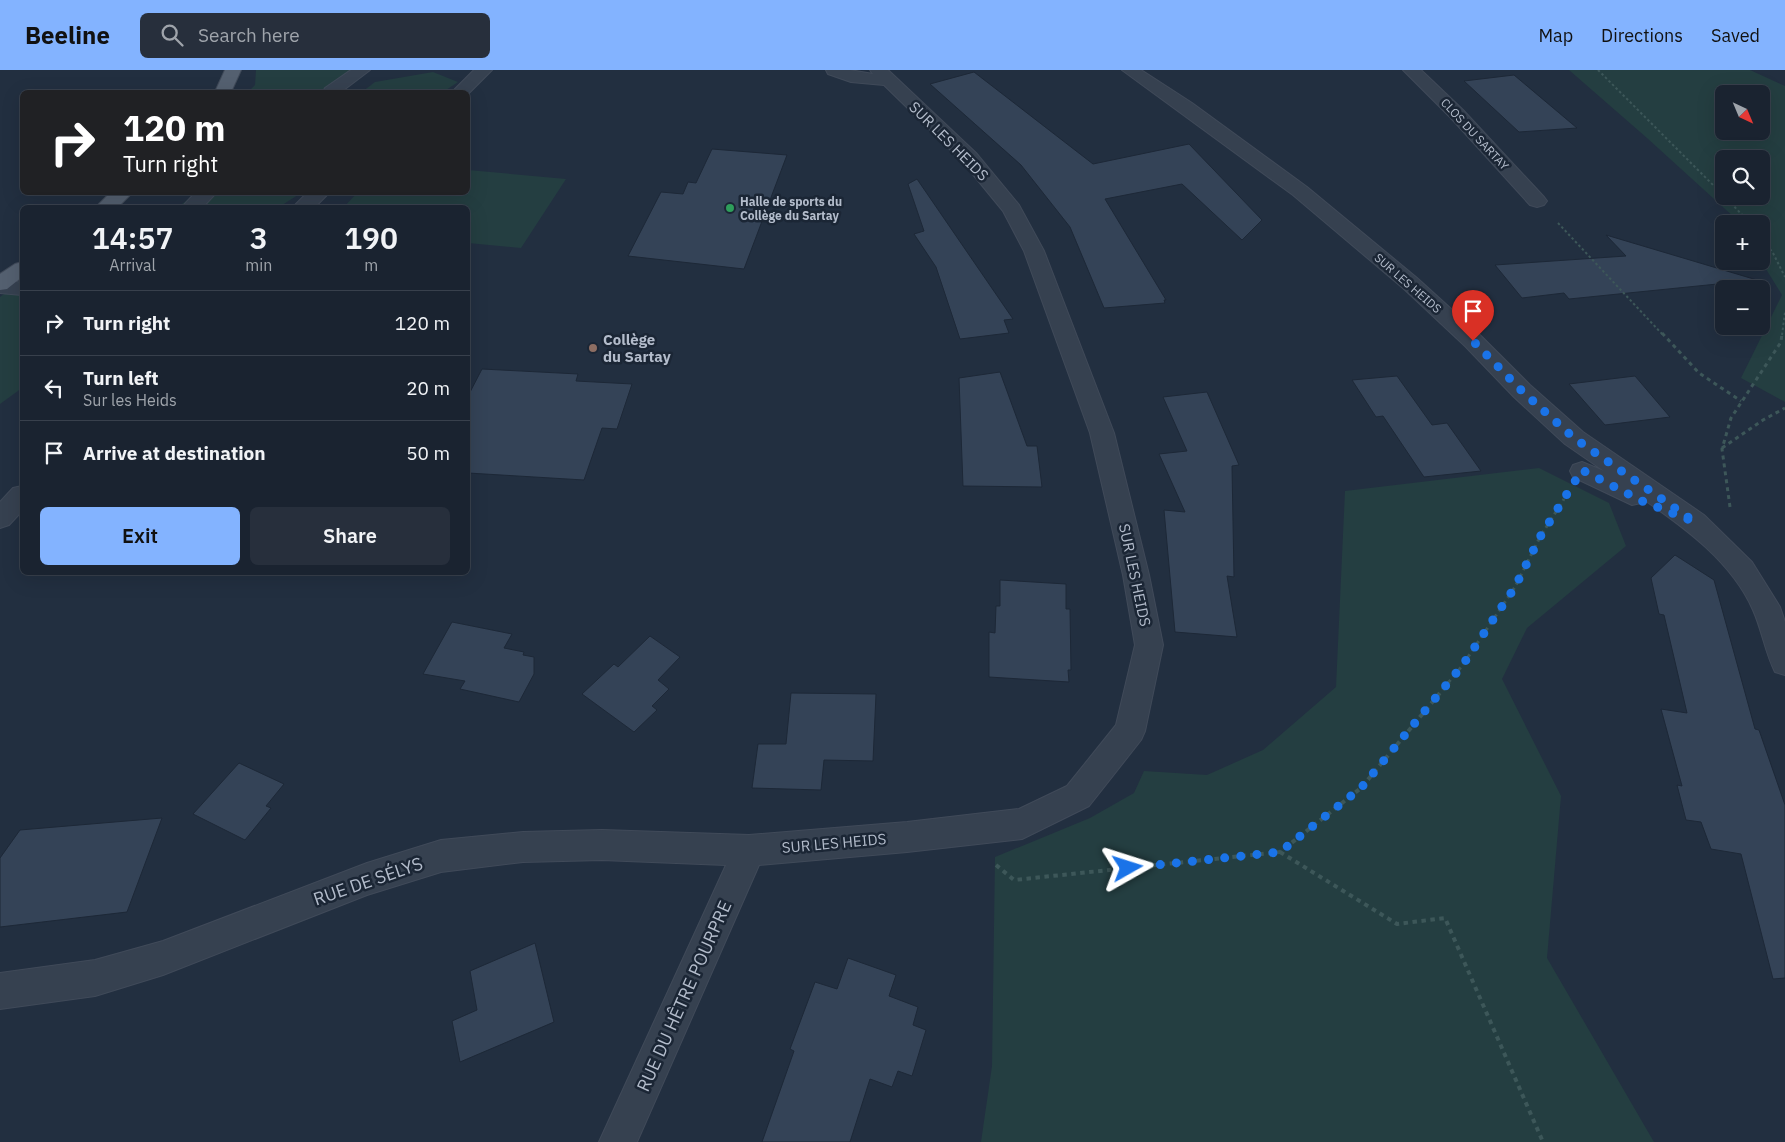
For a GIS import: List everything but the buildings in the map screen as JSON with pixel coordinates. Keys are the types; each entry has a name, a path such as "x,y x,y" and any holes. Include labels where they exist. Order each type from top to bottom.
{"main road":[{"path":"224,90 234,70"},
{"path":"108,205 120,195"},
{"path":"0,285 20,270"}],"street":[{"path":"334,90 362,70"},
{"path":"462,90 484,70"},
{"path":"834,70 857,78 883,75"},
{"name":"SUR LES HEIDS","path":"1130,70 1186,107 1300,191 1410,283 1473,341 1522,391 1574,438 1695,522 1743,569 1766,607 1785,663"},
{"name":"CLOS DU SARTAY","path":"1411,70 1457,114 1537,200"},
{"name":"SUR LES HEIDS","path":"749,850 1022,824 1078,796 1130,731 1149,645 1136,575 1102,433 1034,251 1012,209 969,157 883,75"},
{"path":"193,205 205,195"},
{"path":"305,205 318,195"},
{"path":"0,285 20,289"},
{"path":"1582,470 1642,501 1695,522"},
{"path":"0,518 20,497"},
{"name":"RUE DE SÉLYS","path":"0,991 95,978 163,958 367,879 441,856 523,847 602,845 749,850"},
{"name":"RUE DU HÊTRE POURPRE","path":"618,1142 749,850"}],"path":[{"path":"1598,70 1715,187"},
{"path":"1537,200 1699,373 1741,401"},
{"path":"1733,205 1742,215"},
{"path":"1770,249 1785,277"},
{"path":"1730,508 1722,449 1731,418 1781,342 1785,312"},
{"path":"1722,449 1763,420 1785,408"},
{"path":"978,829 982,853 1014,880 1280,852 1361,788 1462,666 1515,587 1540,537 1582,470"},
{"path":"1280,852 1397,924 1445,918 1544,1142"}],"green space":[{"path":"256,70 353,70 327,90 250,90 255,85"},
{"path":"1569,70 1750,70 1785,86 1785,402 1741,378 1762,335 1770,335 1770,319 1782,295 1767,270 1770,270 1770,215 1732,215 1721,205 1770,205 1770,150 1715,150 1715,200"},
{"path":"433,72 458,82 446,90 365,90 375,82"},
{"path":"470,170 566,179 521,248 470,243 470,205 346,205 355,195 470,195"},
{"path":"193,195 298,195 282,205 181,205"},
{"path":"20,282 20,389 0,404 0,297"},
{"path":"1539,468 1609,503 1626,546 1527,628 1502,679 1561,796 1547,958 1654,1142 981,1142 992,1066 995,857 1090,818 1134,793 1144,771 1207,775 1263,750 1336,687 1345,491"}],"place":[{"name":"Halle de sports du Collège du Sartay","path":"730,208"},
{"name":"Collège du Sartay","path":"593,348"}],"route":[{"path":"1128,868 1280,852 1361,788 1462,666 1515,587 1540,537 1582,470 1642,501 1695,522 1574,438 1522,391 1473,341"}]}
